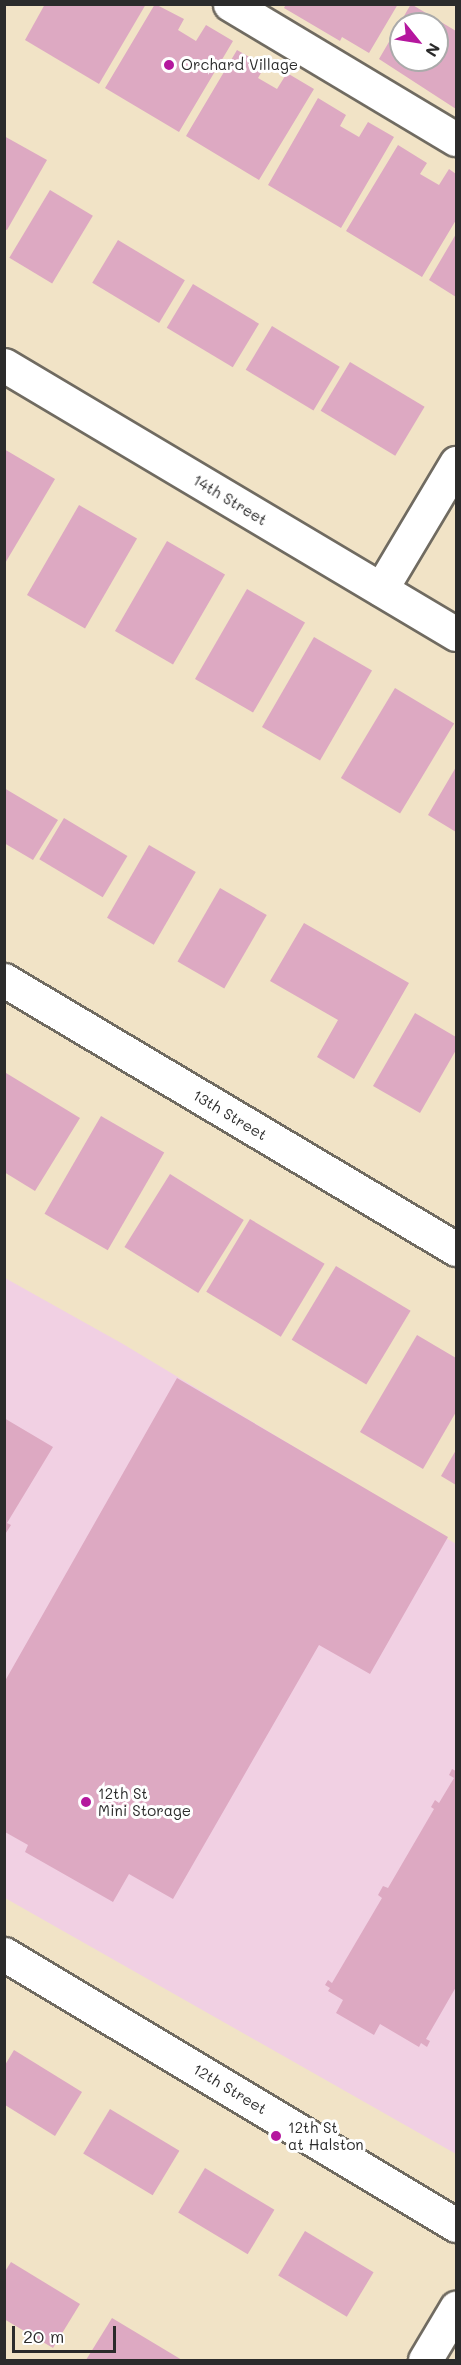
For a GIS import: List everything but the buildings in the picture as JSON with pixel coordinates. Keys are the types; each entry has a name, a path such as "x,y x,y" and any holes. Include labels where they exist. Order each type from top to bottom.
{"street":[{"path":"230,4 456,139"},
{"name":"14th Street","path":"4,365 456,634"},
{"path":"381,589 456,463"},
{"name":"13th Street","path":"4,980 456,1249"},
{"name":"12th Street","path":"4,1954 456,2225"},
{"path":"425,2361 456,2308"}],"shaded area":[{"path":"5,1278 123,1344 456,1544 456,2154 5,1898"}],"place":[{"name":"Orchard Village","path":"169,65"},
{"name":"12th St Mini Storage","path":"86,1802"},
{"name":"12th St at Halston","path":"276,2136"}]}
